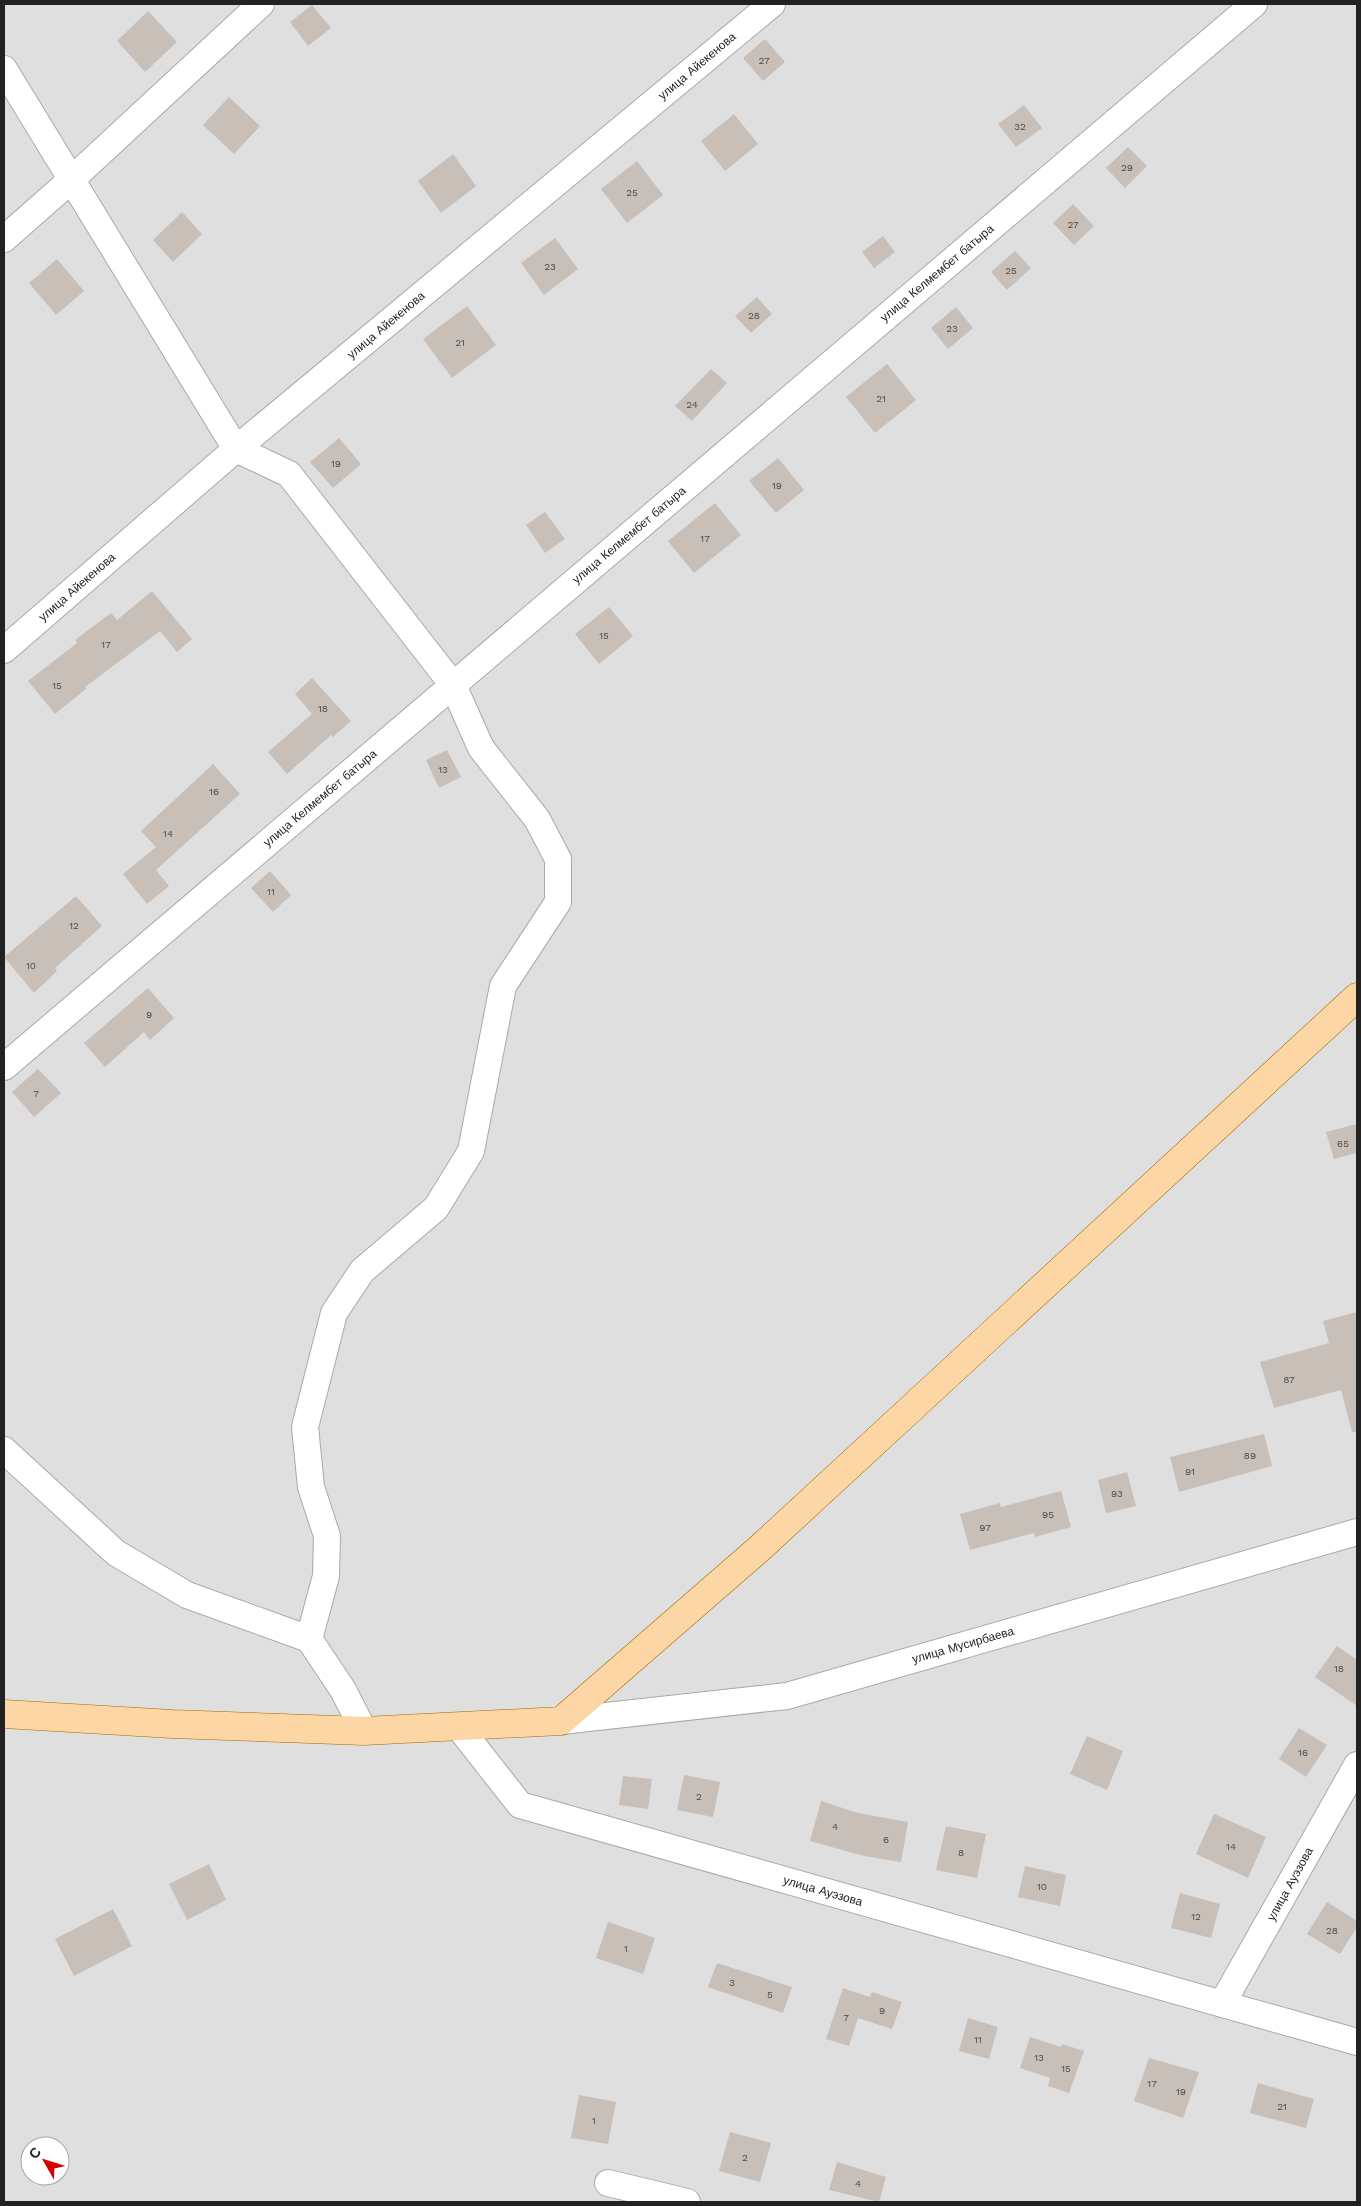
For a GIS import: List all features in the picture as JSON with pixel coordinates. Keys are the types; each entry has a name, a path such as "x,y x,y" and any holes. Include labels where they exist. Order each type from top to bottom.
{"main road":[{"path":"4,1714 172,1724 364,1731 561,1721 760,1548 1357,997"}],"street":[{"path":"4,239 71,180 261,4"},
{"name":"улица Айекенова","path":"4,650 236,449 772,4"},
{"name":"улица Келмембет батыра","path":"4,1067 1254,4"},
{"path":"4,69 236,449 289,474 453,685 481,748 537,819 558,859 558,902 503,986 471,1151 436,1208 362,1271 334,1313 305,1427 311,1487 327,1536 326,1576 309,1639"},
{"path":"4,1450 116,1553 186,1595 309,1639 343,1690 364,1731"},
{"name":"улица Мусирбаева","path":"561,1721 787,1696 1357,1532"},
{"name":"улица Ауэзова","path":"458,1726 520,1805 1357,2042"},
{"name":"улица Ауэзова","path":"1222,2004 1357,1765"},
{"path":"608,2183 687,2202"}],"shaded area":[{"path":"4,4 1357,4 1357,2202 4,2202"}],"building":[{"path":"312,5 331,28 308,46 290,22"},
{"path":"148,11 177,42 145,72 117,41"},
{"path":"765,39 785,62 763,81 743,58"},
{"path":"229,97 260,126 234,154 203,125"},
{"path":"1024,105 1042,128 1016,147 998,124"},
{"path":"734,114 758,144 725,171 701,141"},
{"path":"1128,147 1147,166 1125,188 1106,168"},
{"path":"453,154 476,186 441,213 418,181"},
{"path":"637,161 663,195 627,223 601,189"},
{"path":"1073,204 1094,226 1074,245 1053,223"},
{"path":"182,212 202,234 173,262 153,240"},
{"path":"883,236 895,252 874,268 862,252"},
{"path":"555,238 578,269 544,295 521,263"},
{"path":"1015,251 1031,268 1007,290 991,272"},
{"path":"57,259 84,291 56,315 29,283"},
{"path":"757,297 772,314 751,333 735,316"},
{"path":"467,306 496,345 452,378 423,339"},
{"path":"956,307 973,328 948,349 931,328"},
{"path":"887,364 916,400 875,433 846,397"},
{"path":"711,369 727,383 692,421 675,406"},
{"path":"339,438 361,464 333,488 310,462"},
{"path":"778,458 804,490 776,513 749,481"},
{"path":"715,503 741,535 694,573 668,541"},
{"path":"545,512 565,539 545,553 526,525"},
{"path":"152,591 192,639 177,652 160,631 85,687 86,689 55,714 28,681 77,643 75,640 111,613 117,620"},
{"path":"609,607 633,636 599,664 575,634"},
{"path":"312,678 351,721 333,737 331,735 287,774 268,752 312,714 295,694"},
{"path":"447,750 461,777 439,788 426,760"},
{"path":"213,764 240,794 156,870 169,886 147,904 123,874 156,847 141,831"},
{"path":"270,871 291,895 273,912 251,888"},
{"path":"76,896 102,926 55,968 57,971 34,993 4,957"},
{"path":"148,988 174,1018 150,1040 144,1032 105,1067 84,1043"},
{"path":"38,1069 61,1093 34,1117 12,1092"},
{"path":"1357,1124 1357,1153 1334,1159 1326,1132"},
{"path":"1357,1312 1357,1432 1352,1432 1341,1390 1274,1408 1260,1362 1329,1343 1323,1321"},
{"path":"1264,1434 1272,1466 1179,1492 1170,1457"},
{"path":"1127,1472 1136,1506 1106,1513 1098,1480"},
{"path":"1061,1491 1071,1527 1035,1537 1034,1533 970,1550 960,1514 1000,1503 1001,1507"},
{"path":"1337,1646 1357,1660 1357,1706 1315,1677"},
{"path":"1299,1728 1327,1745 1306,1777 1279,1759"},
{"path":"1087,1736 1123,1751 1107,1790 1070,1774"},
{"path":"684,1775 720,1782 713,1817 677,1810"},
{"path":"623,1776 652,1779 648,1809 619,1805"},
{"path":"821,1801 858,1813 908,1822 901,1862 864,1856 810,1841"},
{"path":"1214,1814 1266,1837 1248,1878 1196,1854"},
{"path":"946,1826 986,1834 977,1878 936,1870"},
{"path":"209,1864 226,1900 187,1920 169,1884"},
{"path":"1025,1866 1066,1875 1060,1906 1018,1897"},
{"path":"1180,1893 1220,1904 1211,1938 1171,1928"},
{"path":"1327,1902 1357,1921 1357,1927 1340,1954 1307,1934"},
{"path":"113,1909 132,1946 74,1976 55,1939"},
{"path":"608,1922 655,1938 643,1974 596,1958"},
{"path":"717,1963 792,1987 783,2013 708,1987"},
{"path":"843,1988 870,1997 872,1992 902,2002 892,2029 858,2018 849,2046 826,2039"},
{"path":"968,2018 998,2027 989,2059 959,2051"},
{"path":"1030,2037 1061,2047 1062,2044 1084,2051 1069,2093 1048,2086 1050,2078 1020,2068"},
{"path":"1149,2058 1199,2072 1183,2118 1134,2101"},
{"path":"1258,2083 1314,2099 1306,2128 1250,2113"},
{"path":"579,2095 616,2102 608,2144 571,2138"},
{"path":"730,2132 771,2143 760,2182 719,2171"},
{"path":"837,2162 886,2177 879,2202 829,2190"}]}
